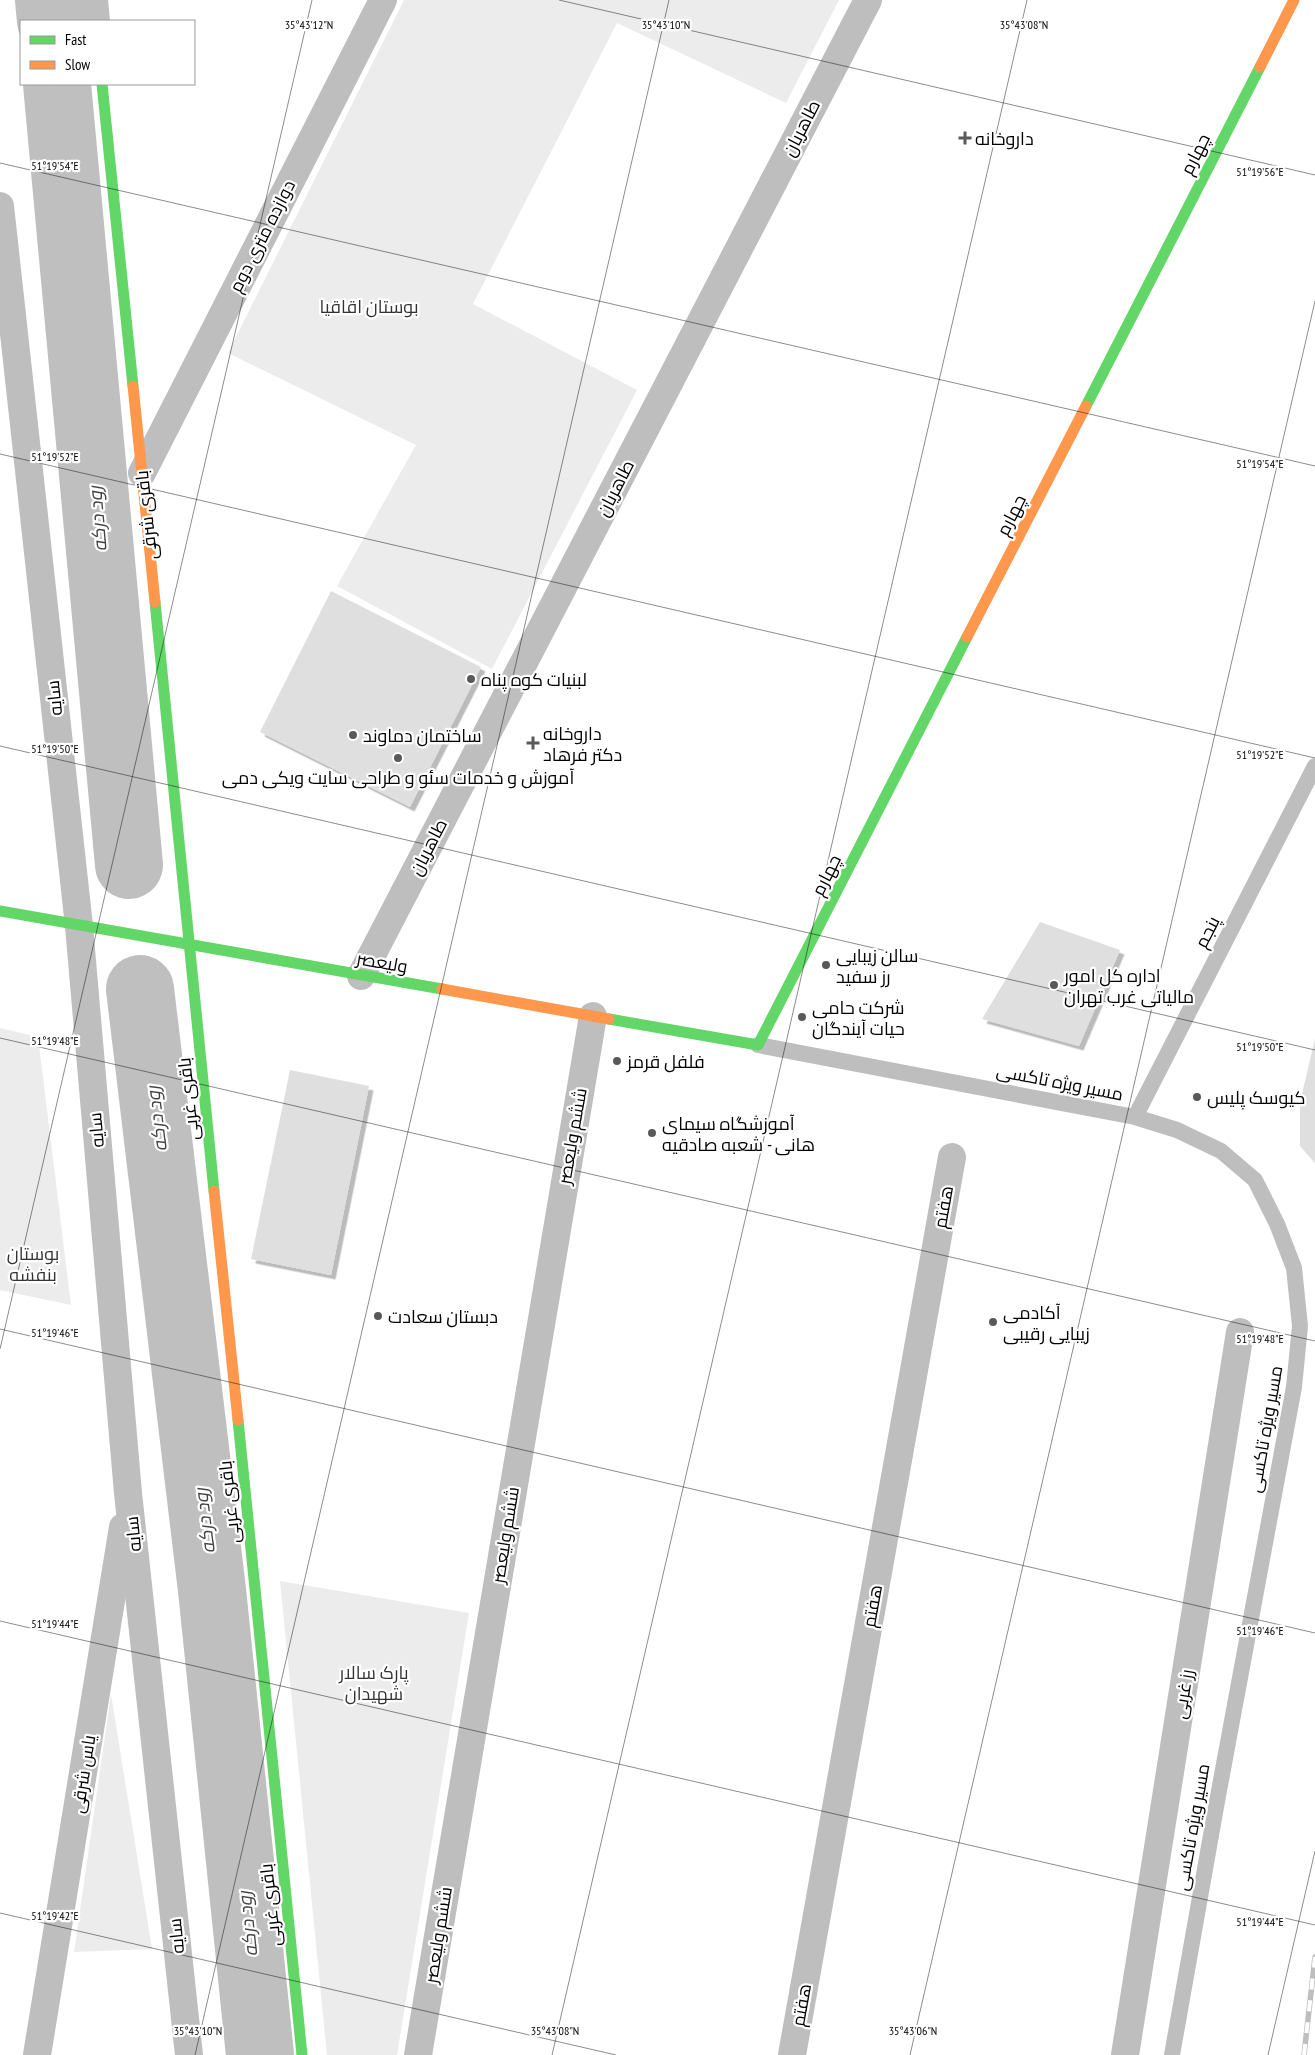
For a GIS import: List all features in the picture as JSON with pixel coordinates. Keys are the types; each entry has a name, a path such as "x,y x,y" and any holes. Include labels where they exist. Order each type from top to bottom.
{"street":[{"path":"94,0 96,20"},
{"name":"دوازده متری دوم","path":"142,473 383,0"},
{"name":"طاهریان","path":"361,976 868,0"},
{"name":"چهارم","path":"758,1045 1294,0"},
{"name":"باقری شرقی","path":"102,85 190,946"},
{"name":"سایه","path":"0,206 78,926 128,1493 189,2055"},
{"name":"ولیعصر","path":"0,911 758,1045"},
{"name":"باقری غربی","path":"190,946 302,2055"},
{"name":"ششم ولیعصر","path":"418,2055 593,1016"},
{"name":"هفتم","path":"792,2055 952,1157"},
{"name":"رز غربی","path":"1125,2055 1240,1332"},
{"name":"یاس شرقی","path":"37,2055 128,1493"}],"lane":[{"name":"پنجم","path":"1135,1117 1315,766"},
{"name":"مسیر ویژه تاکسی","path":"758,1045 1135,1117 1177,1130 1221,1151 1255,1180 1277,1224 1294,1268 1300,1326 1294,1387 1217,1797 1172,2055"}],"green space":[{"name":"بوستان اقاقیا","path":"404,0 839,0 786,103 617,23 473,304 637,390 492,669 337,586 416,445 228,353"},
{"name":"بوستان بنفشه","path":"0,1028 38,1037 71,1305 0,1290"},
{"name":"پارک سالار شهیدان","path":"280,1581 469,1613 397,2055 327,2055"},
{"path":"111,1694 152,1949 74,1952"}],"building":[{"path":"331,591 481,667 410,807 260,732"},
{"name":"اداره کل امور مالیاتی غرب تهران","path":"1040,922 1120,950 1079,1046 982,1019"},
{"path":"1315,1039 1315,1163 1300,1146 1300,1102"},
{"path":"290,1070 369,1086 331,1275 251,1259"}],"waterway":[{"name":"رود درکه","path":"49,0 51,20"},
{"name":"رود درکه","path":"57,85 129,865"},
{"name":"رود درکه","path":"140,989 212,1590 260,2055"}],"railway":[{"path":"1304,2055 1315,1957"}],"traffic: fast":[{"path":"1086,406 1260,67"},
{"path":"102,85 133,386"},
{"path":"155,602 214,1191"},
{"path":"609,1019 758,1045 967,637"},
{"path":"0,911 442,989"},
{"path":"238,1420 302,2055"}],"traffic: slow":[{"path":"1260,67 1294,0"},
{"path":"133,386 155,602"},
{"path":"967,637 1086,406"},
{"path":"442,989 609,1019"},
{"path":"214,1191 238,1420"}],"place":[{"name":"داروخانه","path":"965,138"},
{"name":"لبنیات کوه پناه","path":"471,679"},
{"name":"ساختمان دماوند","path":"353,735"},
{"name":"داروخانه دکتر فرهاد","path":"533,743"},
{"name":"آموزش و خدمات سئو و طراحی سایت ویکی دمی","path":"398,758"},
{"name":"سالن زیبایی رز سفید","path":"826,965"},
{"name":"اداره کل امور مالیاتی غرب تهران","path":"1054,985"},
{"name":"شركت حامی حيات آيندگان","path":"802,1017"},
{"name":"فلفل قرمز","path":"617,1061"},
{"name":"کیوسک پلیس","path":"1197,1097"},
{"name":"آموزشگاه سیمای هانی - شعبه صادقیه","path":"652,1133"},
{"name":"دبستان سعادت","path":"378,1316"},
{"name":"آکادمی زیبایی رقیبی","path":"993,1322"}]}
